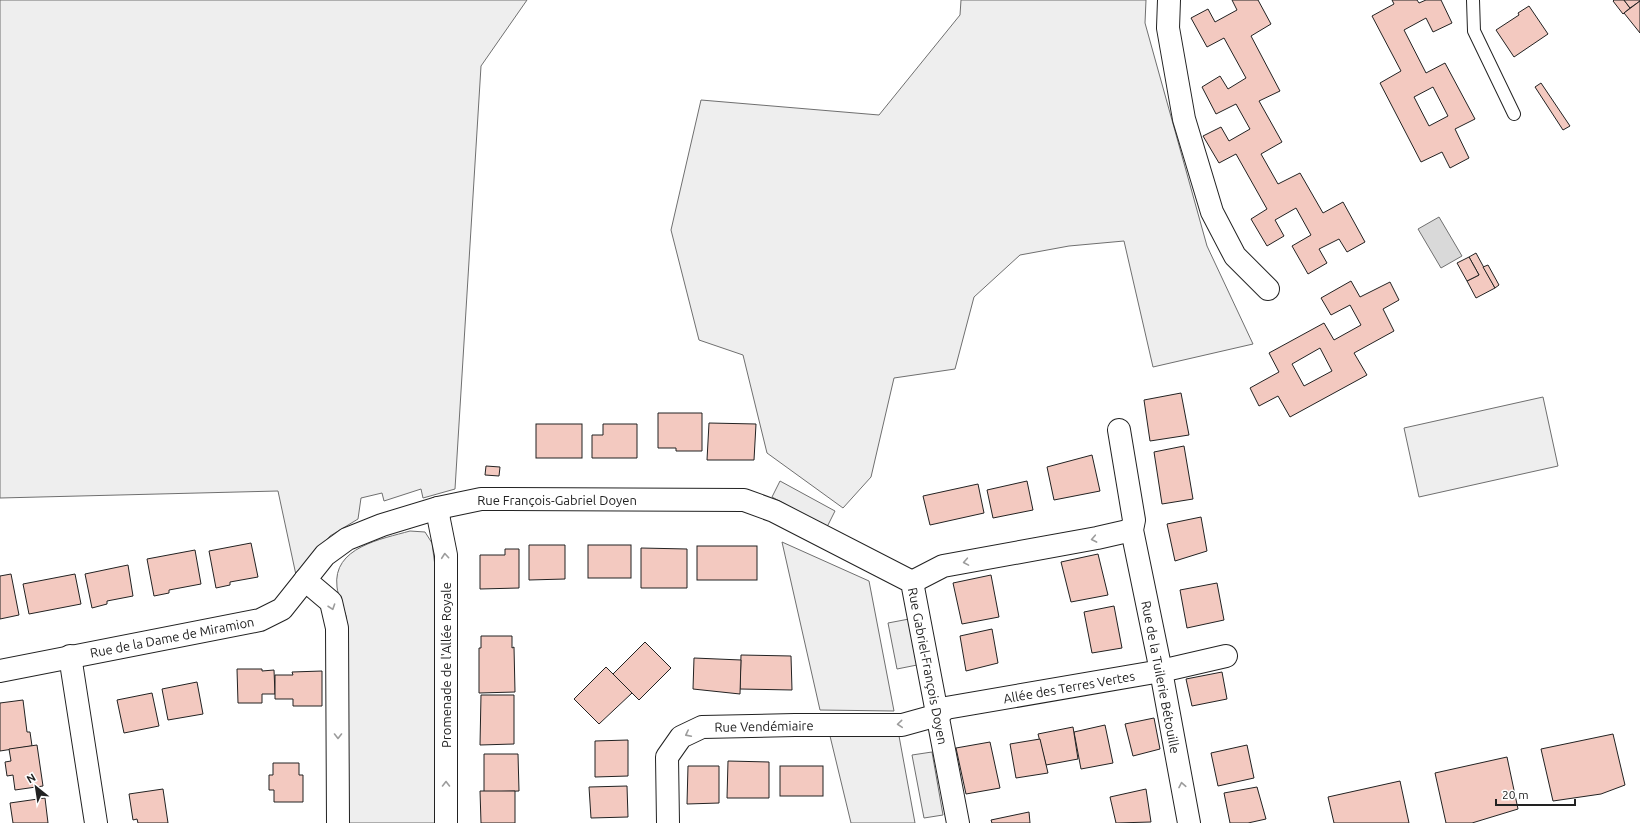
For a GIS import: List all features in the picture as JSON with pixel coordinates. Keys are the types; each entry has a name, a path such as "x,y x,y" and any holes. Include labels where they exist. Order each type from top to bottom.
{"street":[{"path":"1169,0 1168,28 1184,119 1212,212 1235,256 1268,289"},
{"name":"Rue de la Tuilerie Bétouille","path":"1119,430 1134,520 1132,530 1189,823"},
{"name":"Rue François-Gabriel Doyen","path":"305,580 325,554 347,539 382,525 438,508 481,499 689,500"},
{"name":"Rue Gabriel-François Doyen","path":"689,500 744,500 766,508 912,582 958,823"},
{"name":"Promenade de l'Allée Royale","path":"438,508 446,555 446,823"},
{"path":"912,582 943,566 1097,538 1132,530"},
{"path":"305,580 332,602 337,628 338,823"},
{"name":"Rue de la Dame de Miramion","path":"0,671 70,656 260,620 282,609 305,580"},
{"path":"70,656 96,823"},
{"name":"Allée des Terres Vertes","path":"938,715 946,708 1160,671 1226,656"},
{"name":"Rue Vendémiaire","path":"668,823 667,757 681,737 702,727 794,724 902,725 938,715"}],"lane":[{"path":"1473,0 1474,31 1514,114"}],"shaded area":[{"path":"0,0 527,0 481,66 455,489 423,498 421,489 384,501 382,493 361,498 358,519 330,536 296,575 278,491 0,498"},
{"path":"961,0 1146,0 1145,23 1207,246 1253,344 1153,367 1124,241 1069,246 1020,255 974,297 955,369 894,378 871,477 843,508 767,453 743,355 699,340 671,230 701,100 879,115 960,15"},
{"path":"1439,217 1462,256 1441,268 1418,229"},
{"path":"1543,397 1558,466 1419,497 1404,428"},
{"path":"780,481 835,511 827,527 772,497"},
{"path":"410,531 425,532 432,543 435,566 436,823 349,823 346,616 339,598 337,587 338,573 342,562 361,547"},
{"path":"782,542 869,581 894,711 820,710"},
{"path":"909,619 917,665 897,669 888,623"},
{"path":"830,736 899,736 915,823 851,823"},
{"path":"932,752 943,815 924,818 912,755"}],"building":[{"path":"1232,0 1258,0 1271,24 1251,36 1280,91 1259,101 1282,142 1261,154 1278,184 1300,173 1323,213 1343,202 1365,242 1347,252 1339,239 1319,249 1327,263 1308,274 1292,246 1311,235 1296,208 1275,220 1284,236 1267,246 1251,219 1267,209 1236,154 1219,163 1203,136 1221,127 1229,141 1250,129 1236,104 1216,114 1202,87 1220,76 1228,89 1246,78 1224,38 1207,47 1191,18 1208,9 1215,22 1237,10"},
{"path":"1392,0 1417,0 1419,3 1426,0 1441,0 1452,23 1433,32 1426,18 1404,30 1426,73 1445,63 1475,119 1455,129 1469,158 1450,168 1442,152 1421,162 1380,83 1401,71 1372,16 1394,4","holes":["1433,87 1448,116 1429,126 1414,97"]},
{"path":"1624,0 1630,8 1623,14 1613,1"},
{"path":"1624,0 1640,0 1640,1 1630,8"},
{"path":"1640,1 1640,33 1624,13"},
{"path":"1529,6 1548,34 1514,57 1496,30 1519,15 1518,13"},
{"path":"1541,83 1570,126 1563,130 1535,87"},
{"path":"1476,253 1495,288 1476,298 1467,281 1479,275 1469,257"},
{"path":"1469,257 1479,275 1467,281 1457,263"},
{"path":"1488,265 1499,285 1495,288 1483,267"},
{"path":"1351,281 1360,297 1390,282 1399,300 1383,309 1394,331 1354,353 1367,375 1290,417 1278,396 1259,406 1250,388 1279,372 1269,353 1324,323 1334,340 1361,325 1350,305 1331,315 1321,298","holes":["1320,348 1332,371 1304,386 1292,364"]},
{"path":"1181,393 1189,435 1150,441 1144,400"},
{"path":"658,413 702,413 702,451 676,451 676,448 658,448"},
{"path":"709,423 756,424 754,460 707,460"},
{"path":"536,424 582,424 582,458 536,458"},
{"path":"603,424 637,424 637,458 592,458 592,435 603,435"},
{"path":"1184,446 1193,499 1162,504 1154,452"},
{"path":"1092,455 1100,491 1054,500 1047,467"},
{"path":"486,466 500,467 499,476 485,475"},
{"path":"1027,481 1033,510 993,518 987,490"},
{"path":"978,484 984,513 930,525 923,496"},
{"path":"1201,517 1207,551 1175,561 1167,524"},
{"path":"251,543 258,577 230,582 230,585 216,588 209,551"},
{"path":"529,545 565,545 565,579 529,580"},
{"path":"588,545 631,545 631,578 588,578"},
{"path":"697,546 757,546 757,580 697,580"},
{"path":"641,548 687,549 687,588 641,588"},
{"path":"505,549 519,549 519,588 480,589 480,555 505,555"},
{"path":"195,550 201,584 169,590 169,593 154,596 147,559"},
{"path":"1098,554 1108,595 1071,602 1061,562"},
{"path":"128,565 133,596 107,601 107,604 92,608 85,574"},
{"path":"11,574 19,615 0,619 0,576"},
{"path":"75,574 81,604 29,614 23,584"},
{"path":"991,575 999,617 962,624 953,583"},
{"path":"1217,583 1224,620 1187,628 1180,590"},
{"path":"1114,606 1122,648 1092,653 1084,612"},
{"path":"992,629 998,663 966,671 960,636"},
{"path":"481,636 512,636 512,648 514,647 515,692 479,693 479,648 481,648"},
{"path":"645,642 671,668 639,700 613,674"},
{"path":"741,655 791,656 792,690 740,689"},
{"path":"694,658 741,660 740,694 693,689"},
{"path":"606,667 632,693 599,724 574,699"},
{"path":"237,669 262,669 262,671 274,670 275,694 262,694 262,703 238,703"},
{"path":"322,671 322,706 293,706 293,699 275,699 275,675 293,675 292,672"},
{"path":"1222,672 1227,699 1192,706 1186,679"},
{"path":"197,682 203,714 168,720 162,689"},
{"path":"152,693 159,726 124,733 117,700"},
{"path":"481,695 514,695 514,744 480,745"},
{"path":"23,700 27,732 30,732 32,746 0,751 0,703"},
{"path":"1154,718 1160,749 1133,756 1125,724"},
{"path":"1105,725 1113,763 1081,769 1074,732"},
{"path":"1073,727 1078,759 1046,765 1038,734"},
{"path":"1613,734 1625,785 1601,794 1553,801 1541,749"},
{"path":"1040,739 1048,773 1016,778 1010,744"},
{"path":"628,740 628,776 595,777 595,741"},
{"path":"990,742 1000,788 966,794 956,748"},
{"path":"37,745 43,786 15,790 13,775 7,776 5,762 11,761 9,749"},
{"path":"1247,745 1254,778 1218,786 1211,753"},
{"path":"484,754 518,754 519,791 484,792"},
{"path":"1507,757 1518,809 1472,823 1446,823 1435,773"},
{"path":"728,761 769,762 769,798 727,798"},
{"path":"273,763 299,763 299,775 303,775 303,802 274,802 274,790 269,790 269,775 273,775"},
{"path":"688,766 719,766 719,803 687,804"},
{"path":"780,766 823,766 823,796 780,796"},
{"path":"1400,781 1409,823 1334,823 1328,797"},
{"path":"627,786 628,817 591,818 589,787"},
{"path":"1257,787 1266,819 1248,823 1230,823 1224,793"},
{"path":"163,789 168,823 138,823 137,819 133,820 129,794"},
{"path":"1146,789 1151,822 1116,823 1110,797"},
{"path":"480,791 515,791 515,823 481,823"},
{"path":"45,798 48,823 13,823 10,803"},
{"path":"1029,812 1030,823 992,823 991,820"}]}
